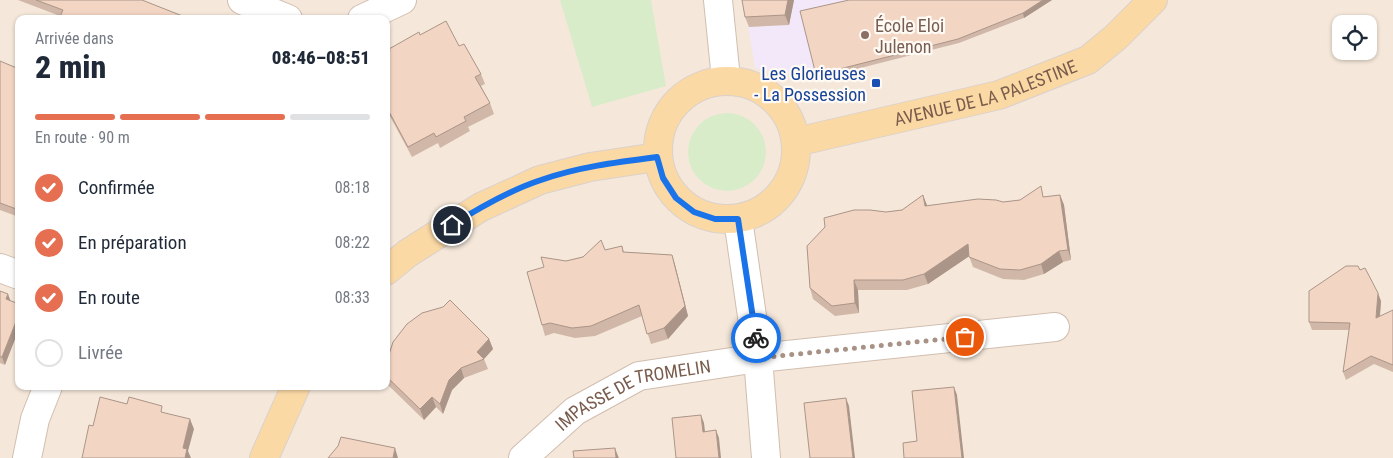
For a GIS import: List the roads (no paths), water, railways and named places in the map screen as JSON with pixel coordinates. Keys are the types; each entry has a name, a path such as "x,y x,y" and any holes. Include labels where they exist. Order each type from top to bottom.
{"main road":[{"name":"AVENUE DE LA PALESTINE","path":"796,142 999,95 1088,60 1116,37 1153,0"},
{"path":"726,79 746,82 765,91 780,105 791,123 796,142 795,164 788,183 775,200 758,212 738,219 715,219 694,212 676,198 663,178 657,157 658,133 667,112 683,94 703,84 726,79"},
{"path":"390,268 408,253 481,207 540,180 590,167 657,157"},
{"path":"264,458 294,390"}],"street":[{"path":"242,0 278,15"},
{"path":"370,15 402,0"},
{"path":"718,0 726,79"},
{"path":"738,219 758,358 766,458"},
{"path":"0,268 15,274"},
{"name":"IMPASSE DE TROMELIN","path":"523,458 575,411 639,376 758,358 1055,328"},
{"path":"27,458 35,419 46,390"}],"place":[{"name":"École Eloi Julenon","path":"865,35"},
{"name":"Les Glorieuses - La Possession","path":"876,83"}]}
